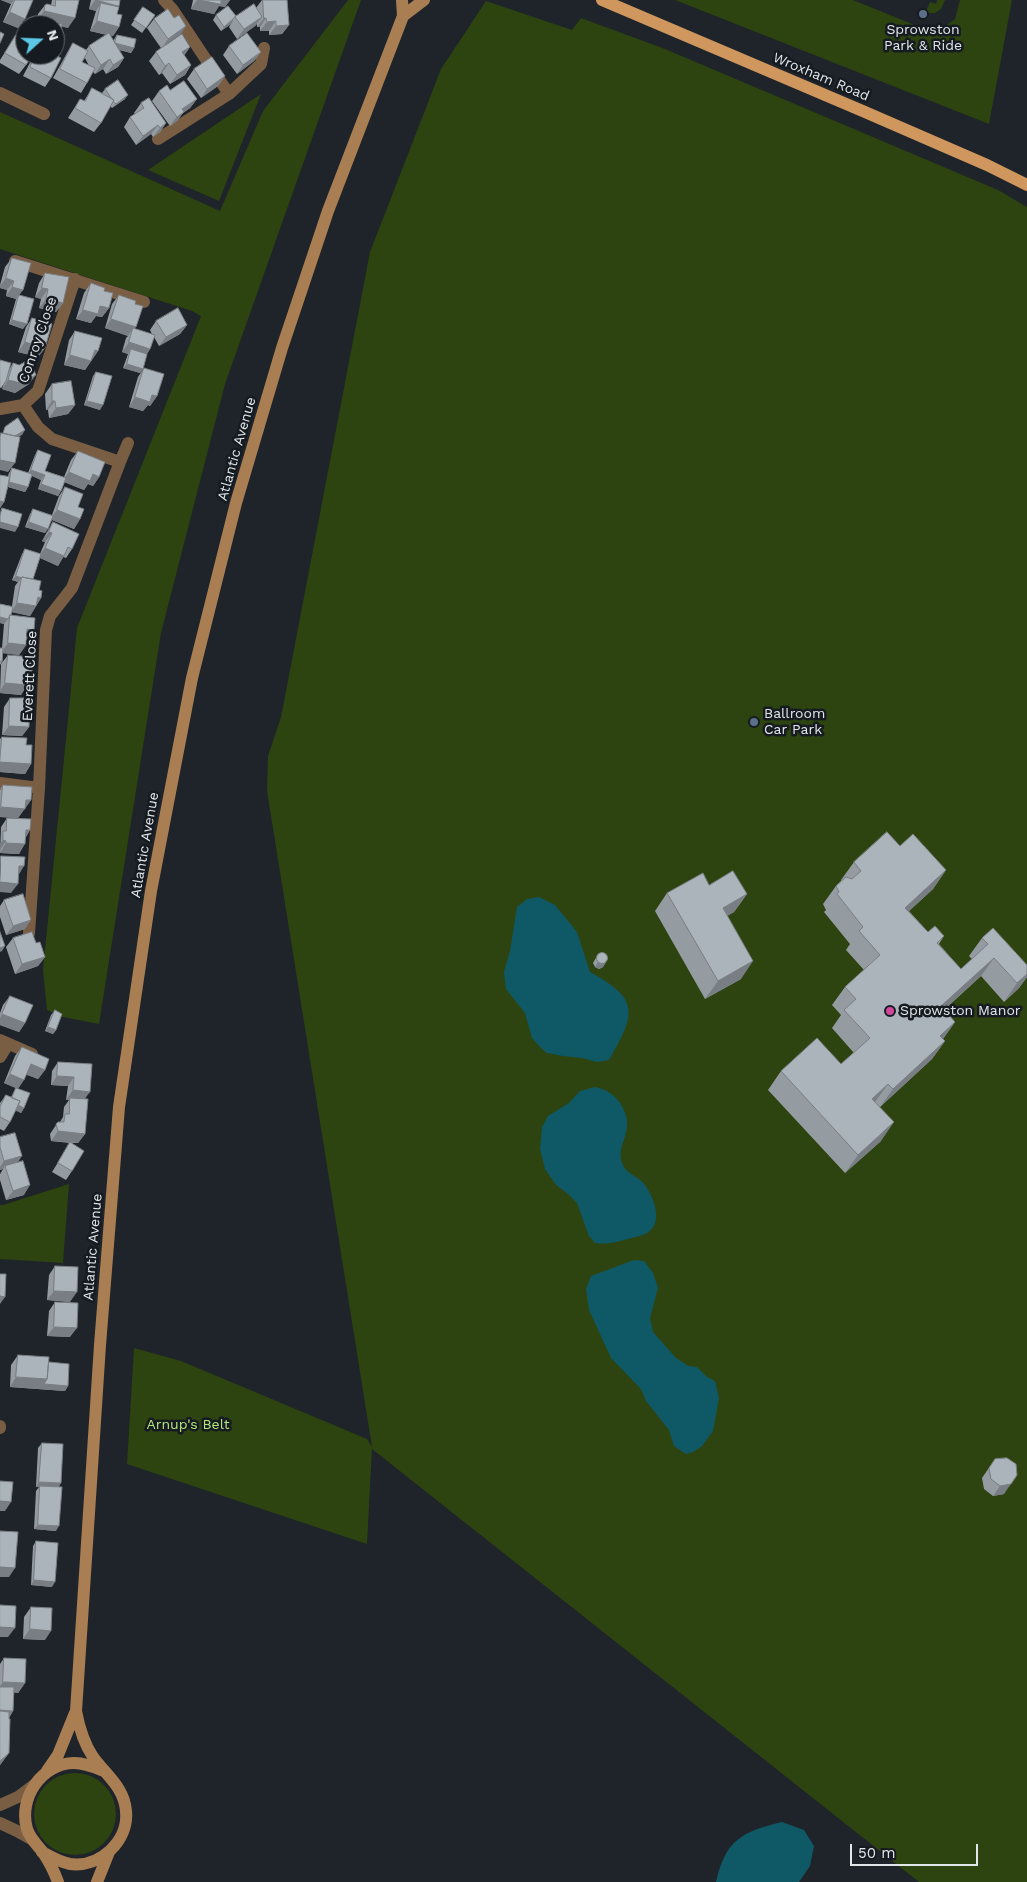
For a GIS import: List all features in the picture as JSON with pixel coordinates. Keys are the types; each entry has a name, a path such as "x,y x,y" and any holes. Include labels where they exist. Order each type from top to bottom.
{"main road":[{"name":"Wroxham Road","path":"602,0 874,116 1027,185"}],"street":[{"path":"164,0 229,94"},
{"name":"Atlantic Avenue","path":"97,1882 109,1852 123,1831 126,1813 124,1796 116,1782 104,1771 92,1755 79,1730 76,1711 100,1345 119,1107 152,891 192,678 236,503 282,348 328,211 403,16 402,0"},
{"path":"403,16 424,0"},
{"path":"158,139 229,94 261,64 264,48"},
{"path":"0,93 44,114"},
{"path":"13,260 144,302"},
{"name":"Conroy Close","path":"22,405 38,391 75,279"},
{"path":"0,409 22,405 38,427 52,439 120,462"},
{"name":"Everett Close","path":"29,932 39,788 46,630 50,616 72,588 128,443"},
{"path":"0,783 39,788"},
{"path":"0,1057 4,1042 32,1054"},
{"name":"Atlantic Avenue","path":"58,1882 54,1872 27,1828 25,1812 29,1793 58,1755 76,1711"},
{"name":"Atlantic Avenue","path":"47,1771 72,1763 87,1764 104,1771"},
{"path":"0,1805 18,1797 34,1785"},
{"path":"0,1824 17,1830 33,1840"},
{"name":"Atlantic Avenue","path":"42,1852 56,1860 71,1864 87,1863 109,1852"}],"green space":[{"path":"348,0 361,0 225,384 161,633 99,1024 63,1017 47,1010 43,970 77,628 201,316 192,311 0,249 0,112 220,211 263,111"},
{"path":"675,0 853,0 922,28 935,29 945,26 955,19 960,0 1012,0 989,124"},
{"path":"937,0 945,0 941,9 935,13 925,13 930,2 936,4"},
{"name":"Arnup's Belt","path":"486,1 572,30 581,18 665,49 998,190 1027,207 1027,1882 919,1882 372,1449 367,1544 127,1464 134,1348 181,1361 367,1439 372,1447 267,791 268,756 281,717 370,252 441,69"},
{"path":"261,94 219,201 148,170"},
{"path":"69,1184 63,1263 0,1259 0,1205"},
{"path":"75,1773 91,1776 104,1785 113,1798 116,1814 113,1830 104,1843 91,1852 75,1855 59,1852 46,1843 37,1830 34,1814 37,1798 46,1785 59,1776"}],"water":[{"path":"539,897 555,905 577,932 590,972 618,991 625,1000 628,1009 628,1019 609,1060 597,1062 547,1053 532,1038 525,1013 506,989 504,972 510,951 517,907 527,899"},
{"path":"595,1087 615,1097 625,1113 627,1130 621,1151 623,1165 627,1171 645,1185 652,1197 656,1210 655,1223 647,1233 615,1242 599,1244 595,1243 589,1236 577,1203 556,1185 545,1169 540,1149 542,1127 548,1116 569,1103 580,1091"},
{"path":"634,1260 644,1261 653,1273 658,1288 650,1318 653,1332 676,1358 688,1366 697,1367 707,1377 715,1381 719,1398 713,1431 702,1446 693,1452 686,1454 674,1446 669,1430 646,1401 641,1389 611,1358 589,1310 586,1289 591,1276"},
{"path":"782,1822 804,1830 814,1846 810,1866 799,1882 716,1882 725,1856 738,1840 746,1834"}],"building":[{"path":"15,0 33,0 27,15 16,15 10,12"},
{"path":"56,0 79,0 75,18 44,11 47,4 55,6"},
{"path":"96,0 120,0 119,6"},
{"path":"199,0 221,0 221,4"},
{"path":"263,0 287,0 289,25 276,26 276,21 267,22 266,18 264,18"},
{"path":"101,3 119,7 117,14 122,15 119,27 97,21"},
{"path":"254,4 262,17 244,29 235,17"},
{"path":"228,6 236,16 224,27 216,15"},
{"path":"143,7 155,15 146,28 134,20"},
{"path":"168,9 174,18 179,15 186,26 168,39 154,19"},
{"path":"0,32 4,34 0,43"},
{"path":"109,33 124,58 113,65 110,59 101,65 89,46"},
{"path":"247,33 261,52 243,65 229,46"},
{"path":"182,34 190,47 182,52 191,65 177,75 169,63 165,66 156,52"},
{"path":"117,35 136,39 134,48 115,43"},
{"path":"15,37 15,59 5,53"},
{"path":"73,43 88,51 82,62 95,68 87,83 60,69 62,65 65,65 65,59"},
{"path":"212,57 225,76 207,89 194,69"},
{"path":"31,65 58,65 51,78 30,67"},
{"path":"118,80 128,95 116,104 105,89"},
{"path":"184,81 197,99 182,109 184,112 177,117 159,91 167,85 170,90"},
{"path":"92,88 114,100 101,123 75,108 80,99 85,101"},
{"path":"149,98 166,123 160,128 158,125 143,136 130,117 144,108 141,103"},
{"path":"12,258 31,263 23,290 12,287 14,281 6,278"},
{"path":"45,273 69,277 63,303 46,299 48,289 42,288"},
{"path":"91,283 105,288 104,291 113,293 109,308 100,306 98,314 83,310"},
{"path":"19,295 34,299 27,324 12,320"},
{"path":"119,295 136,301 135,304 143,306 136,327 111,319"},
{"path":"178,308 187,325 166,337 156,321"},
{"path":"32,318 52,324 45,348 25,342"},
{"path":"133,328 155,335 150,349 129,342"},
{"path":"75,331 102,338 98,351 95,350 91,361 70,355"},
{"path":"131,349 147,354 143,369 127,364"},
{"path":"0,360 11,363 6,381 1,388 0,387"},
{"path":"29,360 36,375 21,383 8,380 13,363 19,365"},
{"path":"144,368 164,374 157,396 152,395 150,402 135,397"},
{"path":"96,372 112,376 103,405 87,401"},
{"path":"71,381 75,405 56,408 55,401 52,401 52,384"},
{"path":"18,418 25,430 15,436 3,433 5,427"},
{"path":"1,433 20,437 15,463 0,460"},
{"path":"38,450 51,455 45,471 66,478 61,491 41,484 45,475 31,470"},
{"path":"78,451 105,462 99,477 93,474 90,481 69,472"},
{"path":"12,468 32,474 28,487 9,482"},
{"path":"0,475 10,477 4,502 0,501"},
{"path":"65,487 83,494 78,507 84,509 80,519 57,510"},
{"path":"2,508 22,514 18,527 0,522"},
{"path":"33,509 53,516 48,529 29,522"},
{"path":"53,522 79,534 72,549 68,547 64,556 45,548 52,533 49,532"},
{"path":"25,549 41,554 33,579 16,576"},
{"path":"22,577 41,581 39,590 42,591 41,598 38,597 36,606 17,603"},
{"path":"0,604 13,607 8,619 0,617"},
{"path":"10,615 35,618 34,630 27,629 26,645 8,643"},
{"path":"0,648 3,648 2,662 0,661"},
{"path":"8,655 33,657 28,685 5,683"},
{"path":"10,698 30,698 29,727 9,726"},
{"path":"2,737 27,738 26,745 32,745 31,764 0,762"},
{"path":"3,785 32,787 31,800 26,800 25,809 1,807"},
{"path":"7,818 31,819 30,830 26,830 25,844 6,843 3,840 3,831 6,831"},
{"name":"Sprowston Manor","path":"887,832 900,846 913,834 946,870 905,908 928,932 935,926 944,936 937,943 961,969 988,944 982,938 993,928 1027,965 1027,974 1017,983 994,958 941,1006 955,1022 940,1036 945,1041 893,1089 888,1084 872,1099 894,1122 858,1155 781,1071 817,1038 841,1064 870,1038 844,1010 856,999 845,987 880,955 859,931 863,927 837,894 839,892 836,886 846,877 852,879 861,871 854,862"},
{"path":"1,856 25,857 24,866 19,866 18,884 0,882"},
{"path":"733,871 747,894 723,908 753,961 718,981 667,893 703,873 709,885"},
{"path":"23,894 31,920 13,926 4,900"},
{"path":"0,932 5,946 0,948"},
{"path":"32,932 36,943 40,942 45,957 22,964 13,938"},
{"path":"600,953 604,953 607,958 606,962 600,963 597,960 597,956"},
{"path":"10,996 33,1005 25,1023 2,1014"},
{"path":"55,1010 62,1014 56,1030 48,1027"},
{"path":"22,1047 49,1059 45,1070 31,1064 24,1080 10,1074"},
{"path":"58,1062 92,1064 90,1092 73,1090 74,1077 57,1076"},
{"path":"16,1088 30,1093 24,1108 18,1105 20,1101 12,1098"},
{"path":"6,1095 20,1101 10,1122 0,1117 0,1107"},
{"path":"70,1098 88,1099 85,1134 58,1131 56,1124 64,1122 65,1114 69,1114"},
{"path":"15,1133 22,1156 4,1161 0,1147 0,1137"},
{"path":"70,1142 84,1151 72,1171 58,1163"},
{"path":"23,1161 30,1185 13,1191 5,1166"},
{"path":"55,1266 78,1267 77,1292 54,1291"},
{"path":"0,1274 6,1274 5,1297 0,1296"},
{"path":"55,1302 78,1303 77,1328 54,1327"},
{"path":"18,1355 49,1357 47,1379 16,1377"},
{"path":"49,1362 69,1364 68,1386 44,1384 47,1379"},
{"path":"42,1443 63,1444 61,1483 39,1482"},
{"path":"1007,1458 1016,1464 1017,1475 1011,1484 1000,1486 991,1479 989,1468 995,1459"},
{"path":"0,1481 13,1482 11,1502 0,1501"},
{"path":"40,1486 62,1487 59,1526 38,1525"},
{"path":"0,1531 18,1532 15,1568 0,1567"},
{"path":"36,1541 58,1543 55,1582 34,1580"},
{"path":"0,1605 16,1606 15,1628 0,1627"},
{"path":"31,1607 52,1608 51,1631 30,1629"},
{"path":"4,1658 26,1659 25,1683 3,1682"},
{"path":"0,1687 14,1687 13,1711 0,1710"},
{"path":"0,1711 9,1712 10,1719 9,1753 0,1761"}],"place":[{"name":"Sprowston Park & Ride","path":"923,14"},
{"name":"Ballroom Car Park","path":"754,722"},
{"name":"Sprowston Manor","path":"890,1011"}]}
